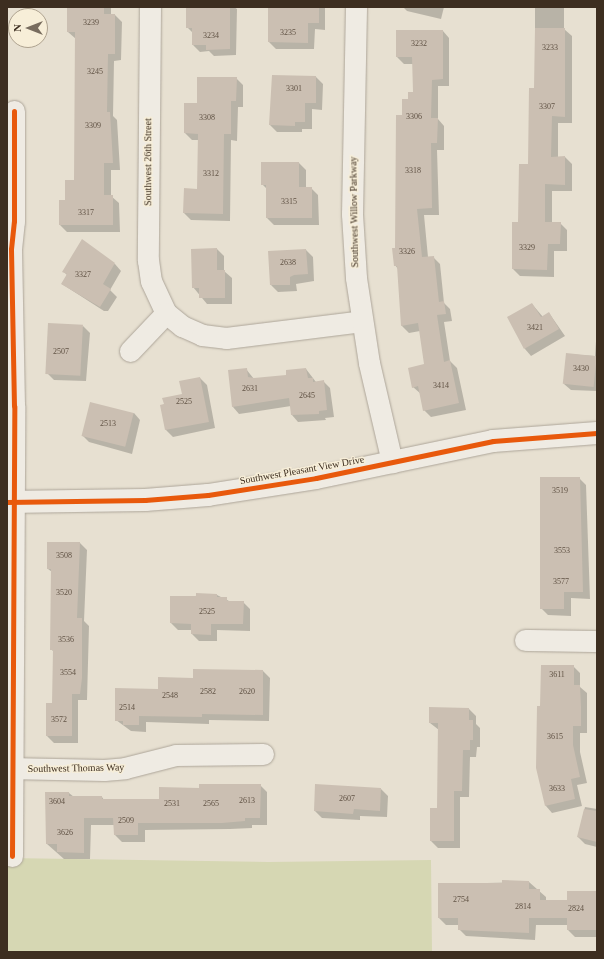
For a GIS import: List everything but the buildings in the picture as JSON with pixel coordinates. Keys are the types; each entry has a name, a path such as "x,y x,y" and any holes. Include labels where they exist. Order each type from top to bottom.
{"main road":[{"name":"Southwest Pleasant View Drive","path":"10,502 145,500 208,495 279,484 512,438 597,433"}],"street":[{"name":"Southwest 26th Street","path":"150,7 148,260 151,281 166,313"},
{"name":"Southwest Willow Parkway","path":"356,7 352,214 356,278 362,321 392,462"},
{"path":"12,856 9,592 11,249 14,221 14,111"},
{"path":"130,351 166,313 182,326 202,335 226,338 362,321"},
{"path":"525,640 597,641"},
{"name":"Southwest Thomas Way","path":"10,768 111,769 125,768 176,755 263,754"}],"green space":[{"path":"7,858 269,862 431,860 432,952 7,952"}],"cycle path":[{"path":"12,856 14,406 11,249 14,221 14,111"},
{"path":"7,502 145,500 208,495 316,478 493,441 597,433"}]}
